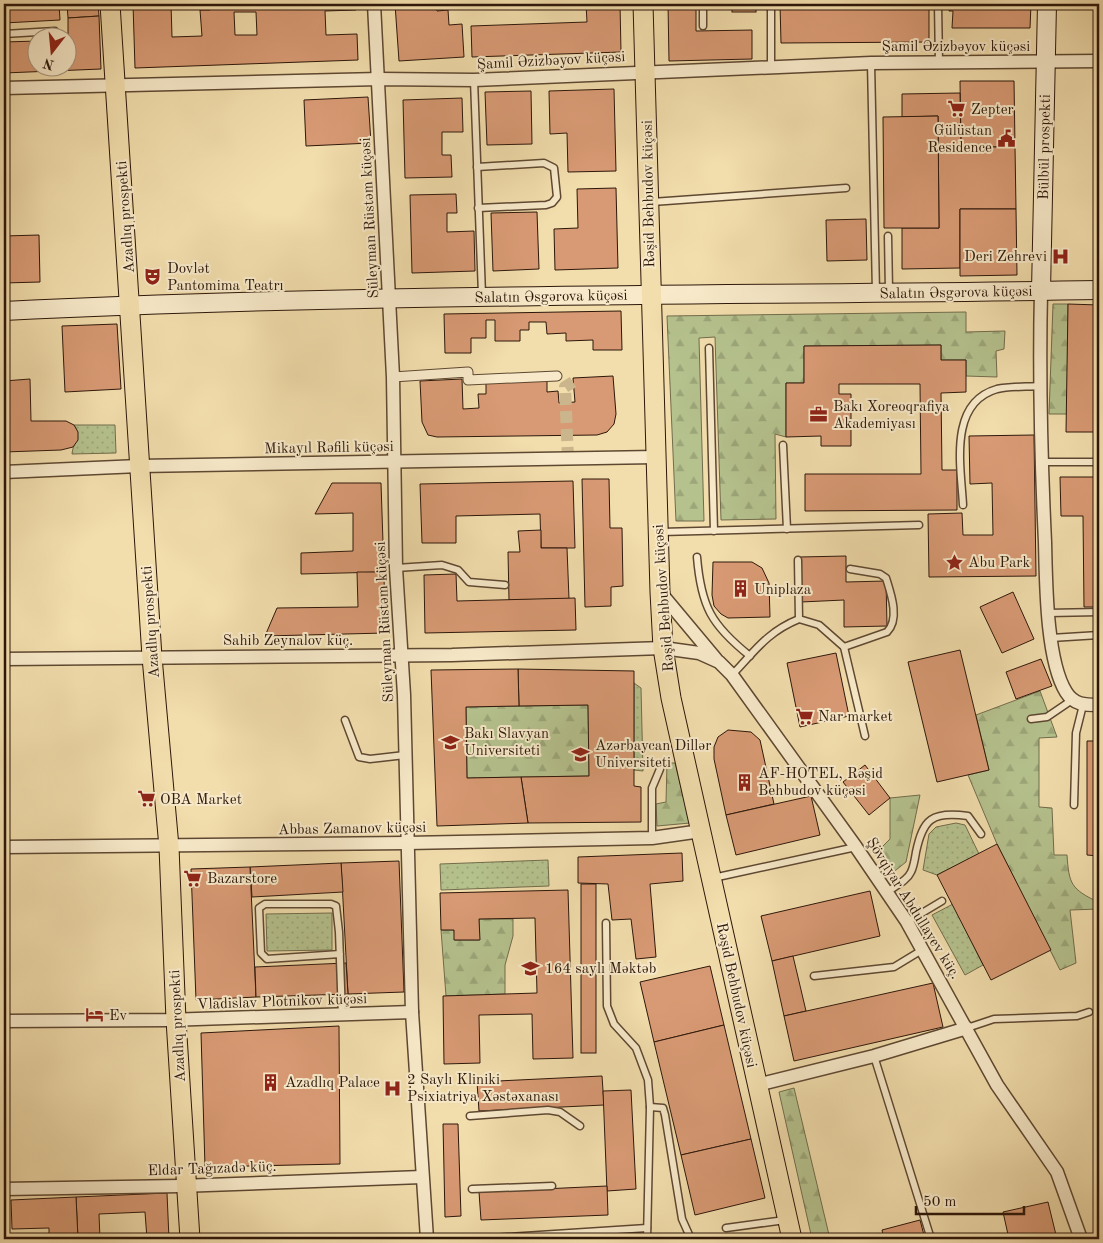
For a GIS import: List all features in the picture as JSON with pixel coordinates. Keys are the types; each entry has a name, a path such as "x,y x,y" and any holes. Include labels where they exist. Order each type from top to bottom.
{"main road":[{"name":"Azadlıq prospekti","path":"110,4 131,305 139,466 152,657 169,846 176,1020 190,1239"},
{"name":"Rəşid Behbudov küçəsi","path":"642,4 655,457 663,648 671,698 792,1239"},
{"name":"Bülbül prospekti","path":"1041,291 1047,4"},
{"name":"Salatın Əsgərova küçəsi","path":"4,311 131,305 482,296 1099,290"}],"street":[{"name":"Süleyman Rüstəm küçəsi","path":"374,4 393,377 396,568 402,655 412,1012 427,1239"},
{"name":"Şamil Əzizbəyov küçəsi","path":"4,88 115,84 474,80 872,63 1099,61"},
{"path":"1041,291 1041,462 1048,613 1051,638 1063,687 1078,702 1099,706"},
{"path":"393,377 468,372 468,380 557,376"},
{"name":"Mikayıl Rəfili küçəsi","path":"4,472 139,466 655,457"},
{"path":"660,592 718,662"},
{"name":"Sahib Zeynalov küç.","path":"4,659 402,655 663,648"},
{"name":"Şövqiyar Abdullayev küç.","path":"663,648 699,652 718,662 732,675 888,892 924,949 1003,1094 1057,1172 1081,1239"},
{"name":"Abbas Zamanov küçəsi","path":"4,847 407,843 652,838 701,832"},
{"name":"Vladislav Plotnikov küçəsi","path":"4,1021 176,1020 342,1016 412,1012"},
{"path":"757,1085 874,1056 967,1028"},
{"name":"Eldar Tağızadə küç.","path":"4,1190 188,1186 422,1177"}],"lane":[{"path":"703,4 703,26"},
{"path":"771,4 771,68"},
{"path":"938,4 939,63"},
{"path":"4,34 28,33"},
{"path":"872,63 882,293"},
{"path":"474,80 482,296"},
{"path":"476,166 544,163 550,165 554,168 557,197 552,203 546,205 478,208"},
{"path":"648,202 846,188"},
{"path":"882,293 888,236"},
{"path":"708,348 714,531"},
{"path":"962,505 961,436 963,420 975,403 985,394 998,389 1040,386"},
{"path":"784,445 787,529"},
{"path":"1041,462 1099,462"},
{"path":"658,532 919,525"},
{"path":"697,557 699,584 711,617 726,637 750,656"},
{"path":"798,560 800,619"},
{"path":"396,568 442,565 458,570 469,582 505,585"},
{"path":"844,647 887,632 892,627 894,618 886,578 880,574 850,569"},
{"path":"1048,613 1099,612"},
{"path":"732,675 764,640 780,627 800,619 819,625 844,647 865,736"},
{"path":"1051,638 1099,635"},
{"path":"1031,718 1047,717 1078,702 1074,805"},
{"path":"345,720 359,757 370,759 405,756"},
{"path":"652,838 652,788 660,769"},
{"path":"888,892 907,878 912,871 920,832 925,824 938,817 953,814 968,816 981,834"},
{"path":"711,878 856,847"},
{"path":"907,922 942,901"},
{"path":"340,954 263,957 261,953 259,908 265,904 331,904 336,906 340,954 342,1016"},
{"path":"606,923 607,1006 614,1024 636,1048 648,1080 650,1107 647,1239"},
{"path":"814,976 894,967 924,949"},
{"path":"967,1028 994,1019 1077,1016 1089,1012"},
{"path":"874,1056 931,1239"},
{"path":"650,1107 663,1108 682,1219 691,1239"},
{"path":"470,1116 548,1110 560,1112 580,1126"},
{"path":"472,1190 552,1186"},
{"path":"726,1228 789,1220"},
{"path":"476,1239 647,1228"}],"green space":[{"path":"1053,304 1068,304 1067,414 1049,414"},
{"path":"966,312 966,332 1005,331 1004,349 996,351 997,377 966,376 966,360 941,360 941,345 804,346 804,383 786,383 786,437 775,434 776,519 721,520 715,337 699,338 704,521 676,521 667,316"},
{"path":"74,425 115,425 116,453 72,454 77,436"},
{"path":"634,683 641,688 643,771 634,770"},
{"path":"1040,691 1057,737 1039,738 1039,807 1052,808 1054,855 1067,855 1069,873 1073,885 1082,893 1098,902 1099,909 1070,910 1076,963 1060,970 997,844 968,775 989,770 976,715"},
{"path":"588,705 589,776 467,778 466,707"},
{"path":"667,763 675,763 690,823 657,826 656,804 666,802"},
{"path":"920,795 906,862 891,874 875,854 890,839 890,798"},
{"path":"956,823 965,825 979,854 937,875 923,870 929,834 936,827"},
{"path":"548,860 549,886 441,890 440,864"},
{"path":"953,904 983,965 965,975 932,915"},
{"path":"332,913 332,950 267,951 266,914"},
{"path":"479,919 513,919 513,936 505,965 505,994 446,996 441,930 454,930 455,940 479,940"},
{"path":"794,1088 830,1239 812,1239 779,1092"}],"building":[{"path":"4,4 59,4 60,20 4,23"},
{"path":"67,4 98,4 99,16 68,18"},
{"path":"133,4 171,4 172,37 202,36 200,10 210,10 210,4 356,4 356,10 325,11 326,35 357,34 358,60 135,68","holes":["234,12 256,12 257,35 235,35"]},
{"path":"395,4 436,4 437,11 448,10 449,25 462,24 464,57 399,61"},
{"path":"586,4 620,4 621,52 472,57 471,26 587,22"},
{"path":"668,4 696,4 696,31 752,30 752,59 669,61"},
{"path":"732,4 756,4 756,12 732,12"},
{"path":"780,4 929,4 929,42 781,43"},
{"path":"950,4 1031,4 1030,28 952,28 953,11 949,11"},
{"path":"99,16 101,69 78,70 78,28 68,28 68,18"},
{"path":"28,41 28,72 4,73 4,42"},
{"path":"960,81 1014,81 1015,147 961,147"},
{"path":"614,89 616,171 568,172 567,133 550,134 549,91"},
{"path":"531,91 532,144 487,145 485,92"},
{"path":"960,93 961,147 1015,147 1016,209 960,209 960,268 902,269 902,228 939,228 938,116 902,117 902,94"},
{"path":"368,97 371,143 306,146 304,100"},
{"path":"462,98 463,132 442,132 442,155 451,155 452,177 405,178 403,100"},
{"path":"938,116 939,228 884,228 883,117"},
{"path":"616,188 618,268 555,270 554,229 578,228 577,189"},
{"path":"456,194 457,213 447,213 447,232 474,231 475,271 412,273 410,195"},
{"path":"960,209 1016,209 1017,275 960,276"},
{"path":"537,212 539,269 493,271 491,213"},
{"path":"866,219 867,260 827,261 826,220"},
{"path":"39,235 40,282 4,283 4,236"},
{"path":"1068,304 1099,305 1099,432 1066,432"},
{"path":"621,311 622,350 593,350 593,340 566,341 566,333 547,334 546,322 529,322 529,330 520,330 520,341 495,341 495,320 486,320 486,338 471,338 471,353 445,353 444,314"},
{"path":"117,324 121,389 65,392 62,326"},
{"name":"Bakı Xoreoqrafiya Akademiyası","path":"941,345 941,360 966,360 966,392 941,393 942,470 957,470 957,510 805,511 805,474 921,474 920,384 839,384 839,394 851,394 851,446 821,446 821,436 786,437 786,383 804,383 804,346"},
{"path":"613,376 616,414 614,424 607,432 597,435 437,437 428,435 422,422 420,381 462,379 463,409 479,408 478,394 486,394 486,383 547,381 547,392 558,391 559,403 575,402 573,378"},
{"path":"30,379 31,421 66,421 74,425 78,432 78,440 73,447 61,450 4,452 4,381"},
{"path":"1034,435 1036,576 929,577 928,514 962,513 963,535 993,535 992,483 970,484 969,436"},
{"path":"1060,477 1099,477 1099,607 1084,607 1083,516 1061,516"},
{"path":"582,479 609,479 610,528 622,528 623,586 611,587 611,606 585,607"},
{"path":"573,481 575,548 541,548 540,514 456,516 456,543 422,543 420,484"},
{"path":"332,483 381,483 384,572 301,574 301,553 353,551 353,513 315,514"},
{"path":"541,530 541,548 567,548 569,599 509,600 508,552 520,552 518,531"},
{"path":"846,556 846,582 886,581 887,626 844,627 844,600 801,602 800,557"},
{"name":"Uniplaza","path":"713,562 752,562 762,568 769,583 770,617 728,618 721,614 714,606 712,595"},
{"path":"357,572 384,572 385,633 265,636 277,608 358,607"},
{"path":"456,574 457,601 575,598 576,630 425,633 424,575"},
{"path":"1013,592 1034,639 1002,653 980,607"},
{"path":"1099,642 1099,696 1098,696 1094,643"},
{"path":"960,650 989,770 937,782 908,662"},
{"path":"836,653 849,716 800,727 787,663"},
{"path":"1041,659 1052,686 1016,699 1006,672"},
{"name":"Azərbaycan Dillər Universiteti","path":"518,669 634,671 634,786 641,787 641,822 528,823 521,777 589,776 588,705 519,706"},
{"name":"Bakı Slavyan Universiteti","path":"518,669 519,706 466,707 467,778 521,777 528,823 437,826 431,670"},
{"name":"AF-HOTEL, Rəşid Behbudov küçəsi","path":"728,730 751,732 760,740 774,804 726,815 714,759 714,747 718,737"},
{"path":"1087,741 1099,741 1099,856 1087,855"},
{"path":"865,765 890,798 869,815 843,782"},
{"path":"811,796 820,835 736,855 726,815"},
{"path":"997,844 1051,950 991,980 937,875"},
{"path":"682,853 683,881 650,884 656,957 636,959 631,919 612,920 608,884 578,883 578,857"},
{"path":"399,861 404,992 348,994 341,863"},
{"path":"341,863 343,892 252,897 250,867"},
{"path":"250,867 256,997 196,1000 191,869"},
{"path":"581,884 596,884 596,1053 581,1053"},
{"path":"568,890 573,1058 533,1059 532,1014 479,1015 480,1063 444,1064 443,996 537,993 535,918 479,919 480,940 454,940 454,930 441,930 440,893"},
{"path":"870,891 880,936 772,961 761,916"},
{"path":"793,956 806,1011 784,1016 772,961"},
{"path":"346,963 348,994 256,997 255,967"},
{"path":"710,966 724,1025 654,1042 640,982"},
{"path":"933,983 943,1027 794,1061 784,1016"},
{"path":"724,1025 751,1139 681,1155 654,1042"},
{"name":"Azadlıq Palace","path":"339,1026 340,1164 205,1167 201,1033"},
{"path":"602,1076 604,1105 479,1111 477,1082"},
{"path":"631,1090 636,1189 607,1191 603,1091"},
{"path":"443,1124 458,1124 461,1216 445,1217"},
{"path":"751,1139 765,1198 695,1215 681,1155"},
{"path":"607,1186 608,1215 481,1220 479,1192"},
{"path":"167,1193 169,1239 147,1239 145,1212 99,1214 100,1239 78,1239 76,1197"},
{"path":"76,1197 78,1239 38,1239 49,1238 49,1228 12,1229 11,1200"},
{"path":"1048,1202 1057,1239 1009,1239 1003,1212"},
{"path":"920,1220 925,1239 884,1239 882,1230"},
{"path":"634,1235 634,1239 543,1239"}],"tunnel":[{"path":"568,459 565,387 573,382"}],"place":[{"name":"Zepter","path":"957,109"},
{"name":"Gülüstan Residence","path":"1006,139"},
{"name":"Deri Zehrevi","path":"1061,256"},
{"name":"Dovlət Pantomima Teatrı","path":"153,277"},
{"name":"Bakı Xoreoqrafiya Akademiyası","path":"819,415"},
{"name":"Abu Park","path":"954,562"},
{"name":"Uniplaza","path":"740,589"},
{"name":"Nar market","path":"804,716"},
{"name":"Bakı Slavyan Universiteti","path":"450,742"},
{"name":"Azərbaycan Dillər Universiteti","path":"581,754"},
{"name":"AF-HOTEL, Rəşid Behbudov küçəsi","path":"744,782"},
{"name":"OBA Market","path":"146,799"},
{"name":"Bazarstore","path":"193,878"},
{"name":"164 saylı Məktəb","path":"531,968"},
{"name":"Ev","path":"95,1015"},
{"name":"Azadlıq Palace","path":"271,1082"},
{"name":"2 Saylı Kliniki Psixiatriya Xəstəxanası","path":"393,1088"}]}
